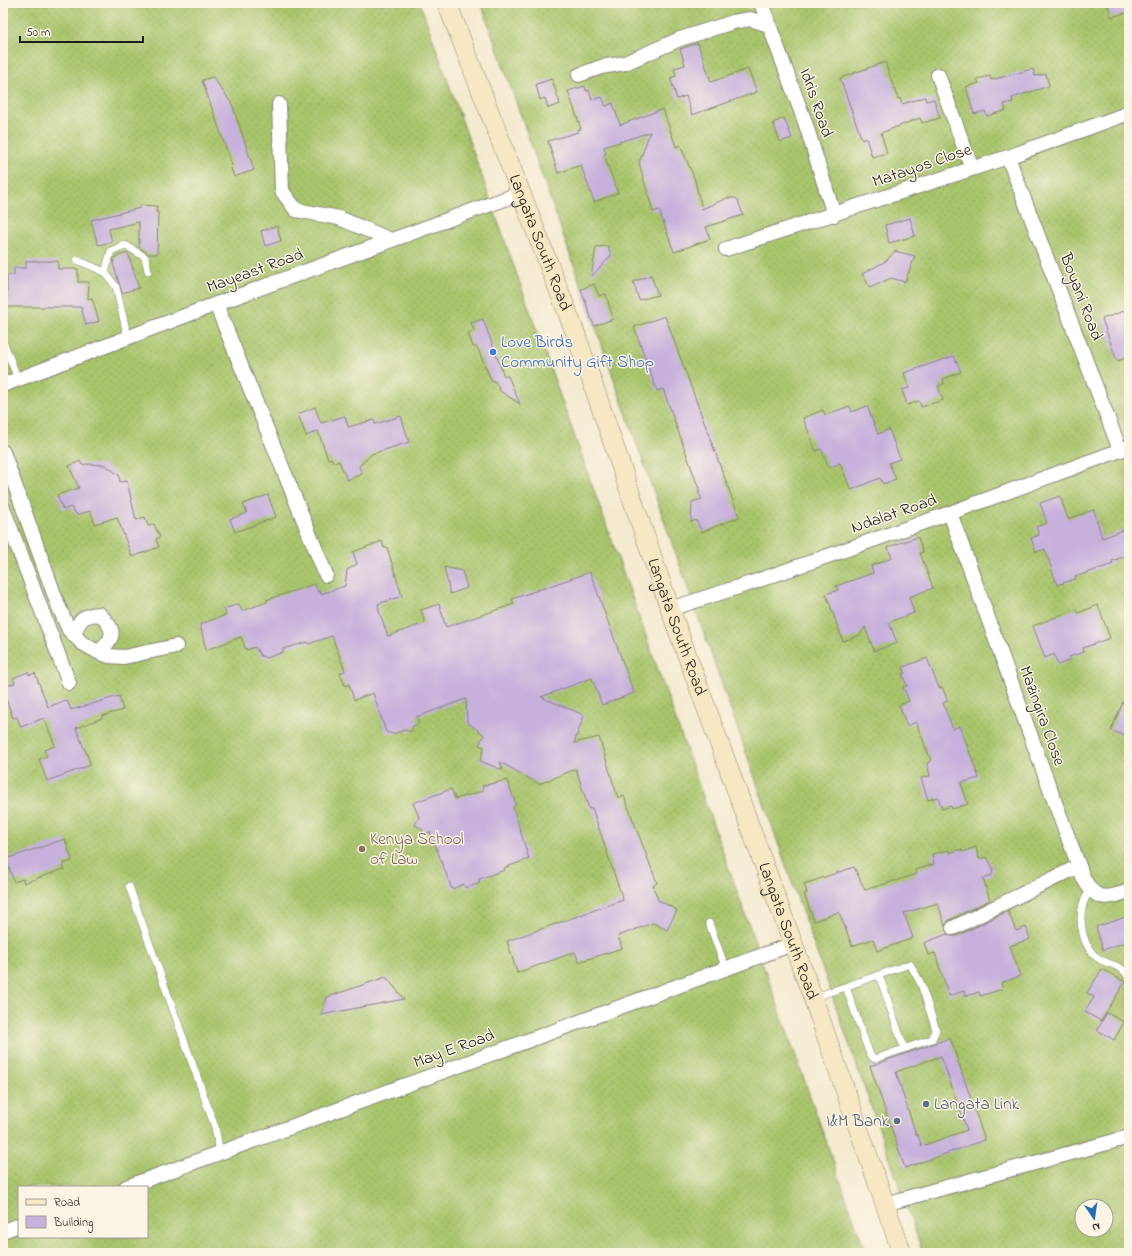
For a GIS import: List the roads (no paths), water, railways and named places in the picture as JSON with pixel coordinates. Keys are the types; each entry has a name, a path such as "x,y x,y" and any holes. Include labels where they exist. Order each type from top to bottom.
{"street":[{"name":"Langata South Road","path":"447,3 575,332 670,609 813,998 902,1253"},
{"name":"Idris Road","path":"761,3 805,122 834,215"},
{"path":"578,75 601,67 625,63 680,39 733,22 750,19 769,25"},
{"path":"938,75 972,169"},
{"path":"279,104 282,191 296,210 339,218 391,240"},
{"name":"Matayos Close","path":"726,249 1008,157 1129,113"},
{"name":"Boyani Road","path":"1008,157 1124,449"},
{"name":"Mayeast Road","path":"3,385 216,304 521,194"},
{"path":"216,304 326,575"},
{"name":"Ndalat Road","path":"670,609 752,583 950,513 1124,449"},
{"path":"3,452 58,605 69,630 82,643 109,656 124,657 176,646"},
{"path":"3,508 70,683"},
{"name":"Mazingira Close","path":"950,513 1079,866 1090,890"},
{"path":"74,635 78,622 89,614 99,614 110,626 112,636 109,644 98,652"},
{"path":"953,928 1079,866"},
{"path":"1090,890 1099,897 1106,897 1129,891"},
{"name":"May E Road","path":"129,1186 793,944"},
{"path":"885,1204 1129,1137"},
{"path":"3,1231 18,1225"}],"lane":[{"path":"105,272 111,251 125,245 145,257 148,271"},
{"path":"77,260 105,272 116,287 128,338"},
{"path":"3,340 18,379"},
{"path":"129,886 215,1127 220,1153"},
{"path":"1090,890 1083,903 1081,916 1082,930 1090,950 1097,958 1122,969 1129,978"},
{"path":"709,923 726,969"},
{"path":"813,998 910,964 921,984 936,1030 932,1038 875,1059 870,1055 846,987"},
{"path":"879,974 904,1048"}],"place":[{"name":"Love Birds Community Gift Shop","path":"493,352"},
{"name":"Kenya School of Law","path":"362,849"},
{"name":"Langata Link","path":"926,1104"},
{"name":"I&M Bank","path":"897,1121"}]}
